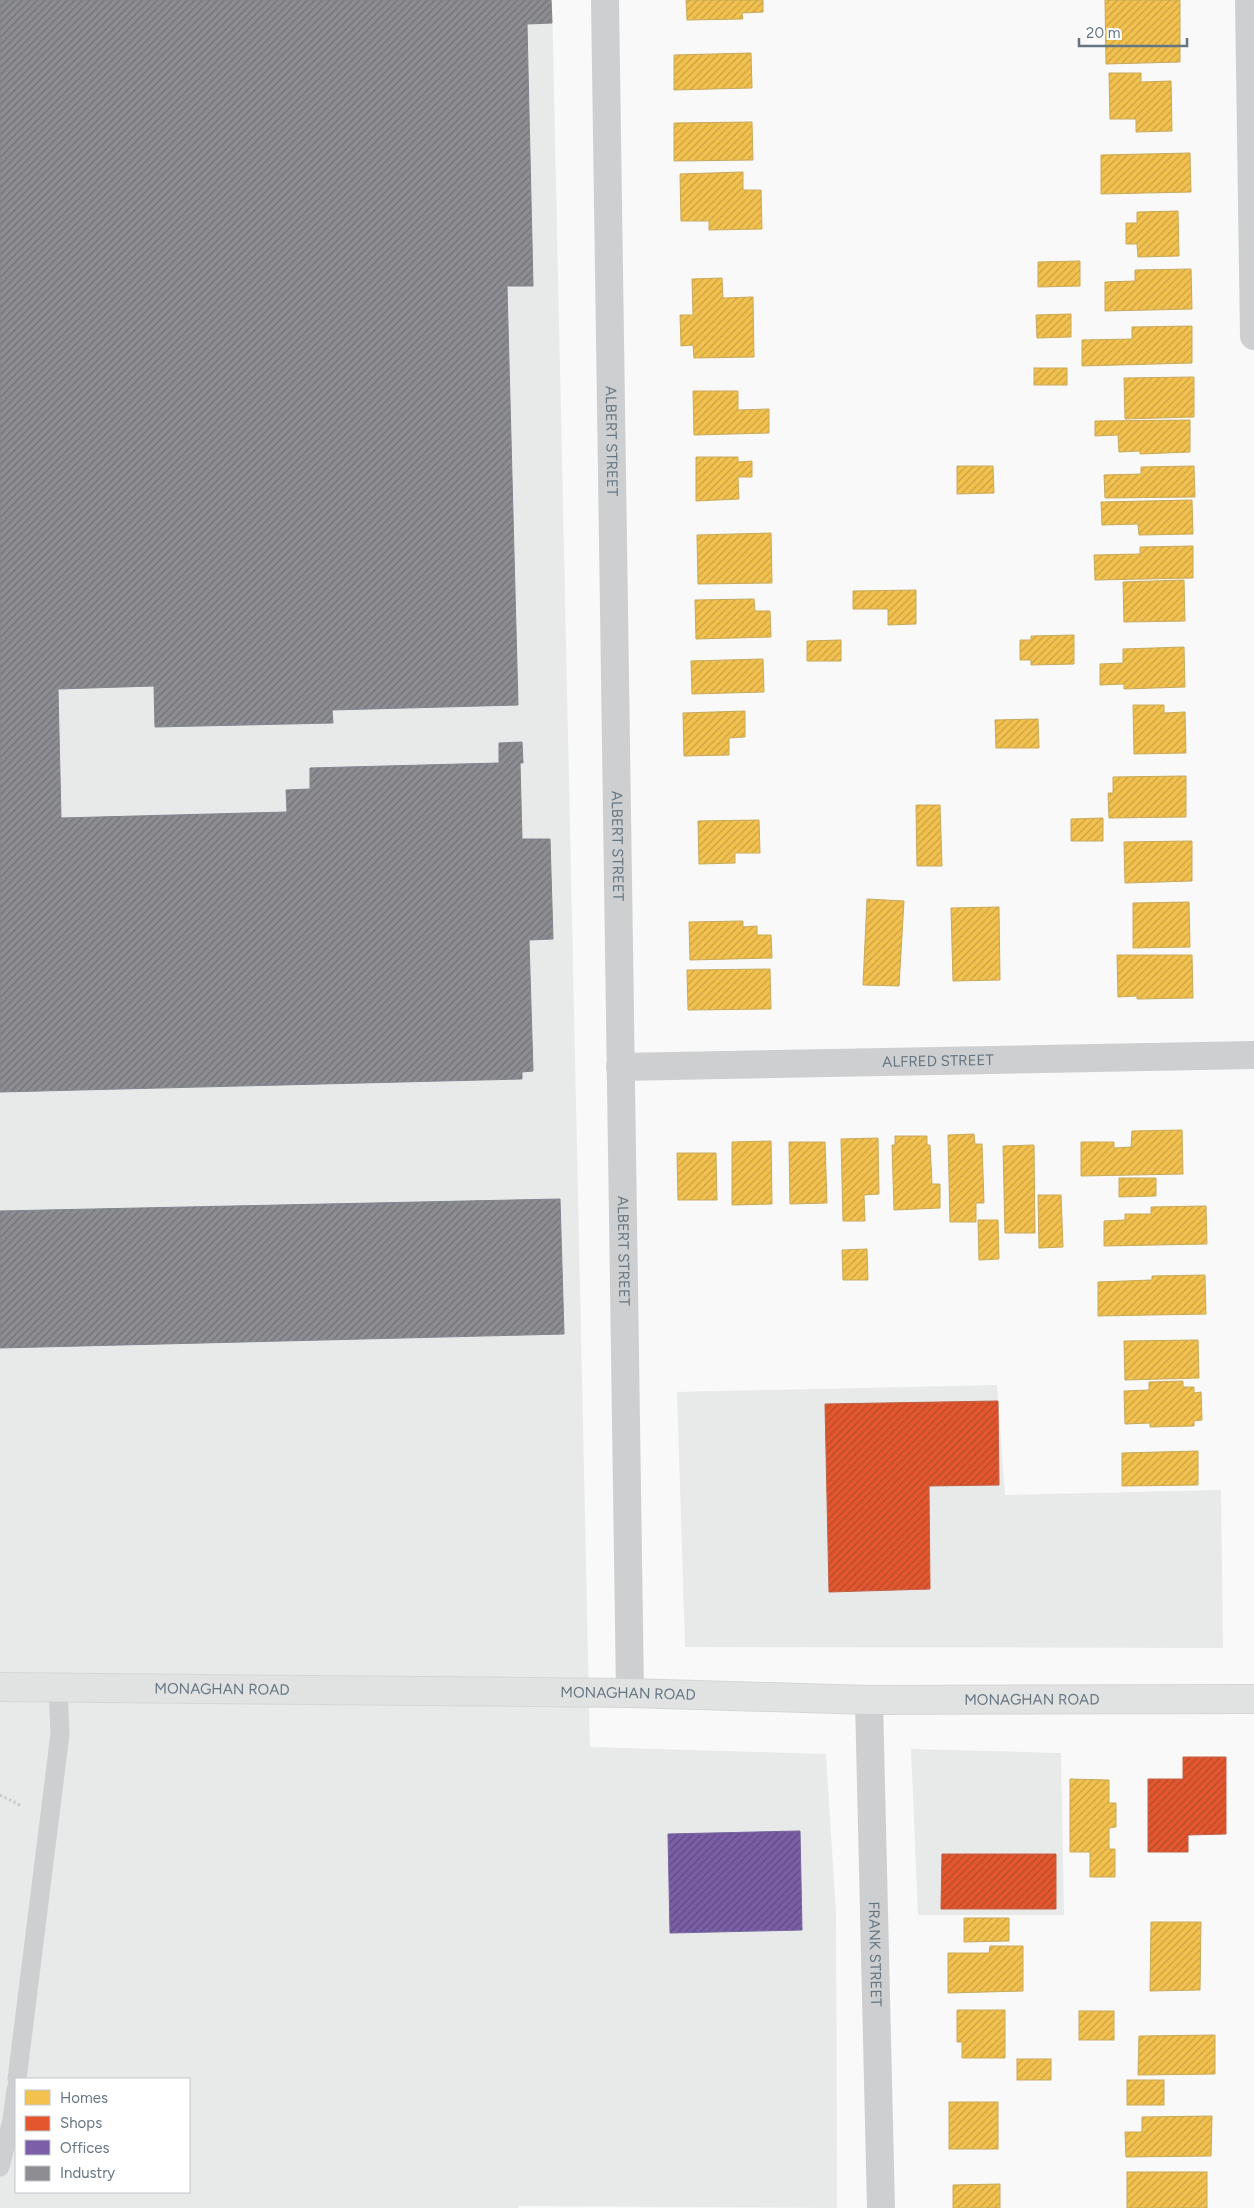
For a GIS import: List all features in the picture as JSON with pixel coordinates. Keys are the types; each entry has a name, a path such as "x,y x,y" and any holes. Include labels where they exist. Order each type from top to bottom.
{"main road":[{"name":"MONAGHAN ROAD","path":"0,1688 630,1694 869,1700 1254,1699"}],"street":[{"name":"ALBERT STREET","path":"605,0 630,1694"},
{"path":"1249,0 1254,336"},
{"name":"ALFRED STREET","path":"620,1067 1254,1054"},
{"name":"FRANK STREET","path":"869,1700 881,2208"}],"lane":[{"path":"18,2078 60,1734 58,1688"},
{"path":"0,2167 12,2120 15,2097"}],"shaded area":[{"path":"0,0 552,0 590,1747 826,1754 836,1913 837,2208 519,2206 518,2208 0,2208"},
{"path":"997,1385 1005,1495 1221,1490 1223,1648 685,1647 677,1392"},
{"path":"911,1749 1061,1753 1064,1915 918,1915"}],"building: Homes":[{"path":"686,0 763,0 763,12 742,13 743,19 687,20"},
{"path":"1105,0 1180,0 1180,62 1106,64"},
{"path":"751,53 752,88 674,90 674,55"},
{"path":"1109,73 1141,73 1141,82 1171,81 1172,131 1136,132 1136,119 1110,119"},
{"path":"752,122 753,160 674,161 674,123"},
{"path":"1190,153 1191,192 1101,194 1101,155"},
{"path":"743,172 743,190 761,190 762,229 709,230 709,221 681,221 680,174"},
{"path":"1178,211 1179,256 1138,257 1137,244 1126,244 1126,223 1137,223 1137,212"},
{"path":"1080,261 1080,286 1038,287 1038,262"},
{"path":"1191,269 1192,309 1105,311 1105,282 1135,281 1135,270"},
{"path":"722,278 723,298 753,297 754,357 694,358 693,345 681,346 680,315 693,315 692,279"},
{"path":"1071,314 1071,337 1037,338 1036,315"},
{"path":"1192,326 1192,363 1082,366 1082,340 1132,339 1132,327"},
{"path":"1034,368 1067,368 1067,385 1034,385"},
{"path":"1194,377 1194,417 1125,419 1124,378"},
{"path":"693,391 738,391 738,410 769,409 769,433 694,435"},
{"path":"1190,420 1190,452 1140,454 1140,451 1119,452 1118,435 1095,436 1095,421"},
{"path":"696,457 738,457 738,462 752,461 752,477 738,477 739,499 696,501"},
{"path":"957,466 993,466 994,493 957,494"},
{"path":"1194,466 1195,497 1105,498 1104,475 1141,474 1141,467"},
{"path":"1192,500 1193,534 1139,535 1138,524 1102,525 1101,502"},
{"path":"771,533 772,583 698,584 697,535"},
{"path":"1193,546 1193,578 1095,580 1094,555 1140,554 1140,547"},
{"path":"1184,580 1185,621 1124,622 1123,582"},
{"path":"916,590 916,624 888,625 888,609 853,609 853,591"},
{"path":"754,599 755,611 770,611 771,637 696,639 695,600"},
{"path":"1074,635 1074,664 1031,665 1031,660 1020,660 1020,640 1031,640 1031,636"},
{"path":"841,640 841,661 807,661 807,641"},
{"path":"1184,647 1185,687 1124,689 1124,684 1100,685 1100,664 1123,663 1123,649"},
{"path":"763,659 764,692 692,694 691,661"},
{"path":"1133,705 1164,705 1164,713 1185,712 1186,753 1134,754"},
{"path":"745,711 745,737 729,738 729,755 684,756 683,713"},
{"path":"1038,719 1039,748 996,748 995,720"},
{"path":"1186,776 1186,817 1109,818 1108,793 1113,793 1113,777"},
{"path":"916,805 940,805 942,866 917,866"},
{"path":"1103,818 1103,841 1071,841 1071,819"},
{"path":"759,820 760,853 735,853 735,863 699,864 698,821"},
{"path":"1192,841 1192,881 1125,883 1124,842"},
{"path":"867,899 904,901 899,986 863,985"},
{"path":"1189,902 1190,947 1133,948 1133,903"},
{"path":"999,907 1000,980 953,981 951,908"},
{"path":"743,921 743,927 757,926 757,935 771,935 772,958 690,960 689,922"},
{"path":"1117,955 1192,955 1193,998 1137,999 1137,996 1118,997"},
{"path":"770,969 771,1009 688,1010 687,970"},
{"path":"1182,1130 1183,1174 1081,1176 1081,1142 1114,1142 1114,1148 1131,1147 1132,1131"},
{"path":"974,1134 975,1144 982,1144 984,1203 976,1203 976,1222 950,1222 948,1135"},
{"path":"895,1136 927,1136 927,1145 930,1145 932,1184 940,1184 940,1208 894,1210 892,1145 895,1145"},
{"path":"878,1138 879,1194 864,1195 865,1221 843,1221 841,1139"},
{"path":"771,1141 772,1204 732,1205 732,1142"},
{"path":"789,1142 825,1142 827,1203 790,1204"},
{"path":"1034,1145 1035,1233 1005,1233 1003,1146"},
{"path":"677,1153 716,1153 717,1200 678,1200"},
{"path":"1119,1178 1156,1178 1156,1196 1119,1197"},
{"path":"1038,1195 1061,1195 1063,1247 1039,1248"},
{"path":"1206,1206 1207,1244 1104,1246 1104,1221 1125,1220 1125,1214 1151,1214 1151,1207"},
{"path":"978,1220 998,1220 999,1259 979,1260"},
{"path":"867,1249 868,1280 843,1280 842,1250"},
{"path":"1205,1275 1206,1314 1098,1316 1098,1282 1152,1280 1152,1276"},
{"path":"1198,1340 1199,1378 1125,1380 1124,1341"},
{"path":"1183,1381 1183,1387 1194,1387 1194,1393 1201,1392 1202,1420 1194,1421 1194,1426 1150,1427 1150,1423 1125,1424 1124,1391 1149,1390 1149,1382"},
{"path":"1198,1451 1198,1485 1122,1486 1122,1453"},
{"path":"1070,1779 1109,1780 1109,1803 1116,1803 1116,1827 1109,1828 1109,1849 1115,1849 1115,1877 1090,1877 1090,1852 1070,1852"},
{"path":"964,1918 1009,1918 1009,1941 964,1942"},
{"path":"1151,1922 1201,1922 1200,1990 1150,1991"},
{"path":"990,1946 1023,1946 1023,1991 948,1993 948,1953 989,1953"},
{"path":"957,2010 1005,2010 1005,2058 962,2058 962,2042 957,2042"},
{"path":"1079,2011 1114,2011 1114,2040 1079,2040"},
{"path":"1215,2035 1215,2074 1138,2075 1139,2036"},
{"path":"1017,2059 1051,2059 1051,2080 1017,2080"},
{"path":"1127,2080 1164,2080 1164,2105 1127,2105"},
{"path":"949,2102 998,2102 998,2149 949,2149"},
{"path":"1212,2116 1211,2156 1126,2157 1125,2132 1142,2132 1142,2117"},
{"path":"1127,2172 1207,2172 1207,2208 1127,2208"},
{"path":"1000,2184 1000,2208 953,2208 953,2185"}],"building: Shops":[{"path":"998,1401 999,1485 929,1486 930,1589 829,1592 825,1404"},
{"path":"1183,1757 1226,1757 1226,1834 1188,1835 1188,1852 1148,1852 1148,1779 1183,1779"},
{"path":"942,1854 1056,1854 1056,1909 941,1909"}],"building: Offices":[{"path":"800,1831 802,1930 670,1933 668,1834"}],"building: Industry":[{"path":"0,0 551,0 552,23 527,24 533,286 507,286 518,705 332,710 333,723 155,727 154,686 58,689 61,818 287,812 286,790 310,789 310,768 499,763 499,743 522,742 523,763 520,763 522,839 550,839 553,939 529,940 533,1071 522,1072 522,1079 0,1092"},
{"path":"560,1199 564,1334 0,1348 0,1211"}]}
